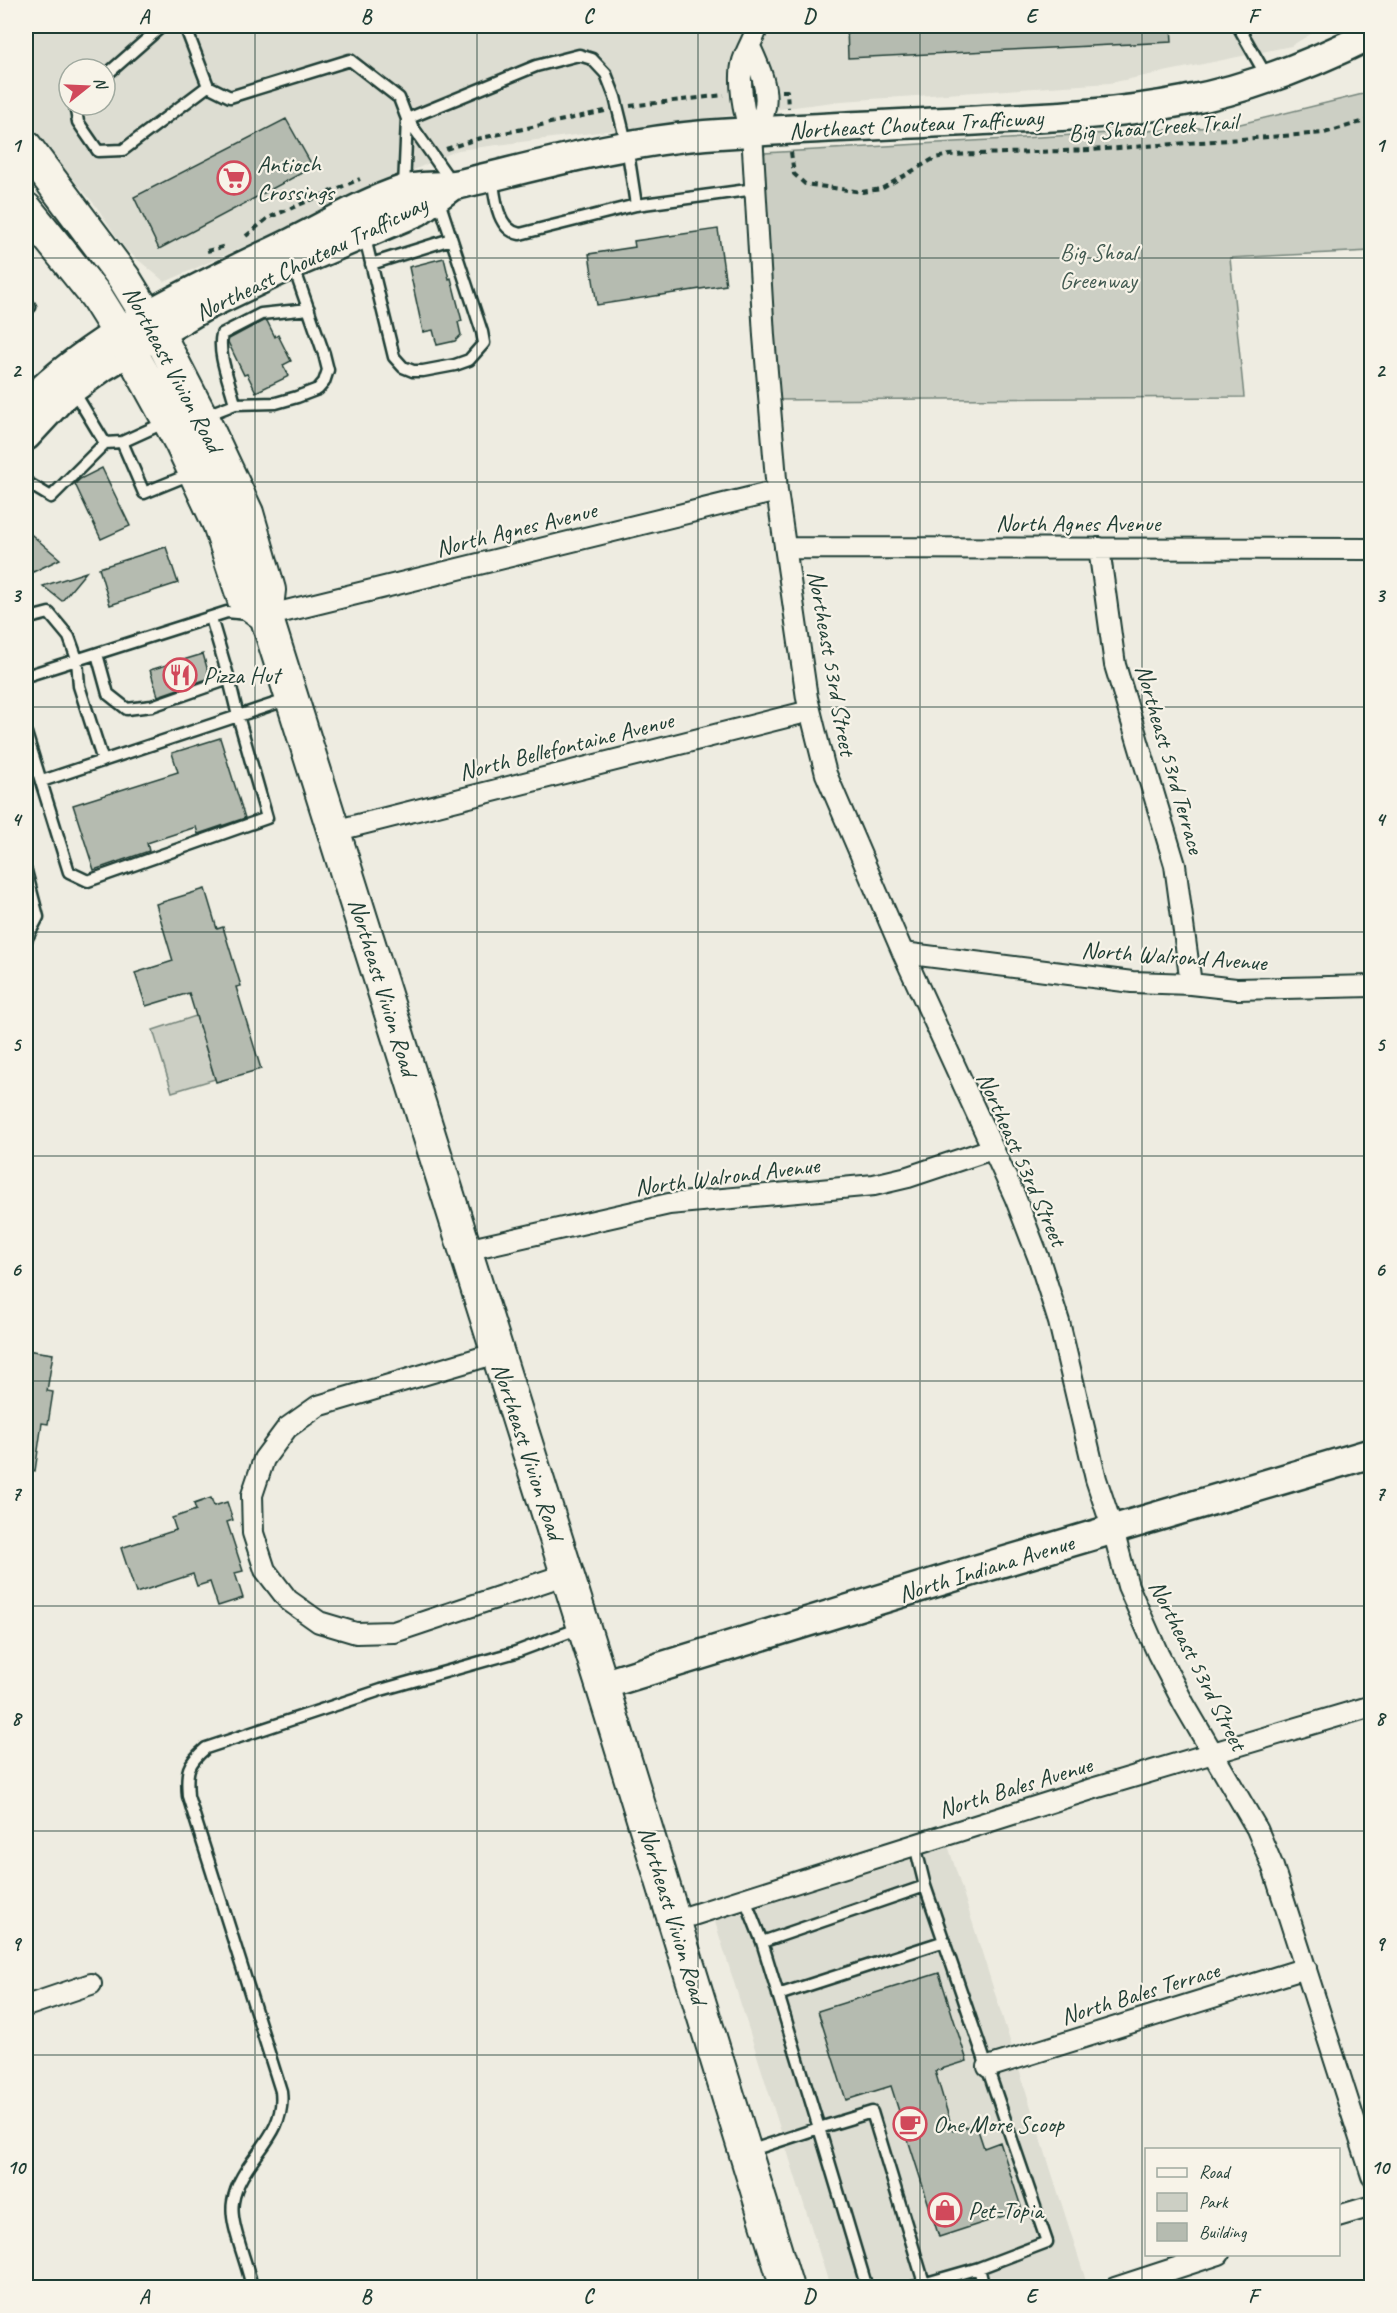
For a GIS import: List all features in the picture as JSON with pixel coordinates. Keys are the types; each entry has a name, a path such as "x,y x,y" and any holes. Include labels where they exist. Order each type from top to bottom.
{"main road":[{"name":"Northeast Chouteau Trafficway","path":"26,405 51,380 92,349 125,342 153,326 242,265 338,218 403,190 441,190 576,155 702,136 1026,118 1126,110 1185,101 1269,79 1317,60 1371,34"},
{"name":"Northeast Vivion Road","path":"26,147 124,278 153,326 201,417 247,513 269,590 266,616 584,1627 787,2288"},
{"name":"Northeast Chouteau Trafficway","path":"153,326 203,307 293,264 418,211 441,190"},
{"name":"Northeast Vivion Road","path":"26,209 96,296 125,342 169,421 219,524 244,600 266,616"},
{"name":"Northeast Chouteau Trafficway","path":"26,436 73,389 104,366 125,342"},
{"name":"North Indiana Avenue","path":"602,1685 968,1572 1371,1453"}],"street":[{"name":"Northeast 53rd Street","path":"758,26 743,63 742,78 746,122 752,133 764,336 777,491 810,711 826,774 903,953 1015,1197 1039,1259 1059,1322 1096,1479 1128,1586 1158,1654 1257,1829 1273,1866 1371,2176"},
{"name":"North Agnes Avenue","path":"266,616 777,491"},
{"name":"North Agnes Avenue","path":"785,548 1371,549"},
{"name":"Northeast 53rd Terrace","path":"1099,549 1114,665 1175,865 1191,984"},
{"name":"North Bellefontaine Avenue","path":"334,831 810,711"},
{"name":"North Walrond Avenue","path":"903,953 1132,982 1191,984 1236,989 1371,986"},
{"name":"North Walrond Avenue","path":"466,1250 669,1204 874,1185 908,1177 992,1149"},
{"path":"497,1353 318,1406 287,1428 264,1459 252,1495 252,1533 265,1570 288,1600 319,1622 356,1633 394,1632 567,1574"},
{"name":"North Bales Avenue","path":"674,1921 1371,1706"},
{"name":"North Bales Terrace","path":"988,2067 1306,1968"},
{"path":"26,2006 91,1984"},
{"path":"1340,2215 1371,2206"},
{"path":"1119,2287 1212,2256"}],"lane":[{"path":"117,65 162,26"},
{"path":"186,26 208,86 230,97 350,60 399,98 441,190 451,239 482,332 484,343 470,360 455,365 413,371 404,367 394,357 364,234"},
{"path":"1239,26 1269,79"},
{"path":"407,119 536,66 579,55 592,59 606,74 615,98 627,146 636,205"},
{"path":"77,117 78,122 98,151 123,150 208,86"},
{"path":"403,190 406,172 404,142 407,119"},
{"path":"492,176 498,211 506,226 513,233 520,234 636,205 755,189"},
{"path":"371,264 451,239"},
{"path":"201,417 235,404 276,403 318,389 324,382 328,370 324,354 293,264"},
{"path":"26,301 30,307 26,310"},
{"path":"235,404 222,357 220,343 222,334 261,314 309,309"},
{"path":"73,389 105,443"},
{"path":"26,482 51,497 105,443 122,442 169,421"},
{"path":"122,442 144,493 195,472"},
{"path":"26,619 49,612 69,637 77,659 79,686 103,760"},
{"path":"26,676 227,612 266,616"},
{"path":"26,733 69,872 88,882 267,818 211,618"},
{"path":"97,654 108,694 127,709 152,706 229,678"},
{"path":"42,781 292,698"},
{"path":"26,871 38,917 26,940"},
{"path":"252,2288 245,2256 234,2226 232,2203 250,2164 275,2128 283,2106 281,2091 188,1796 186,1773 193,1759 206,1748 381,1690 516,1652 584,1627"},
{"path":"909,2288 978,2268 1047,2242 925,1886 915,1845"},
{"path":"762,1942 925,1886"},
{"path":"745,1899 762,1942 867,2288"},
{"path":"778,1995 945,1941"},
{"path":"746,2152 872,2112 924,2283"},
{"path":"978,2268 984,2288"}],"path":[{"path":"636,105 732,94"},
{"path":"438,152 477,139 596,113"},
{"name":"Big Shoal Creek Trail","path":"790,149 794,174 805,184 862,192 881,189 935,158 950,155 1091,150 1324,133 1371,119"},
{"path":"239,240 253,232 268,218 369,176"},
{"path":"207,251 232,243"}],"shaded area":[{"name":"Antioch Crossings","path":"26,26 1324,26 1291,46 1110,83 841,101 458,150 165,282 125,249 96,206 26,124"},
{"path":"947,1842 1086,2281 1065,2288 830,2287 715,1922 737,1910"}],"green space":[{"name":"Big Shoal Greenway","path":"1371,92 1371,251 1230,258 1244,397 769,400 764,153 1232,126"},
{"path":"196,1016 215,1079 172,1092 153,1030"}],"building":[{"path":"847,26 1171,26 1172,42 848,58"},
{"path":"286,119 313,167 159,249 134,197"},
{"path":"718,229 726,285 597,305 589,254 635,247 634,241"},
{"path":"444,258 462,321 458,322 461,335 455,341 437,345 433,330 423,332 409,267"},
{"path":"267,321 275,337 278,335 291,361 283,365 289,376 256,392 247,374 244,375 228,342 229,339"},
{"path":"102,468 130,526 101,539 75,484"},
{"path":"26,530 60,559 33,572 26,565"},
{"path":"166,547 178,583 110,605 99,568"},
{"path":"86,572 62,601 43,586"},
{"name":"Pizza Hut","path":"203,654 210,678 158,696 150,670"},
{"path":"220,738 245,818 198,834 196,827 147,843 149,851 94,870 73,805 178,772 172,753"},
{"path":"205,889 217,929 223,927 241,986 236,987 261,1069 216,1082 189,993 146,1006 135,973 173,961 156,904"},
{"path":"26,1350 53,1354 47,1391 53,1392 48,1424 42,1423 35,1471 26,1470"},
{"path":"211,1498 214,1506 227,1502 233,1520 227,1522 243,1571 235,1573 243,1598 218,1606 210,1582 197,1586 193,1574 136,1593 121,1548 176,1530 172,1518 196,1510 194,1504"},
{"path":"939,1973 967,2061 935,2071 953,2131 976,2124 984,2148 1000,2142 1022,2210 939,2237 891,2086 846,2100 818,2011"}],"place":[{"name":"Antioch Crossings","path":"234,178"},
{"name":"Pizza Hut","path":"180,675"},
{"name":"One More Scoop","path":"910,2124"},
{"name":"Pet-Topia","path":"945,2210"}]}
